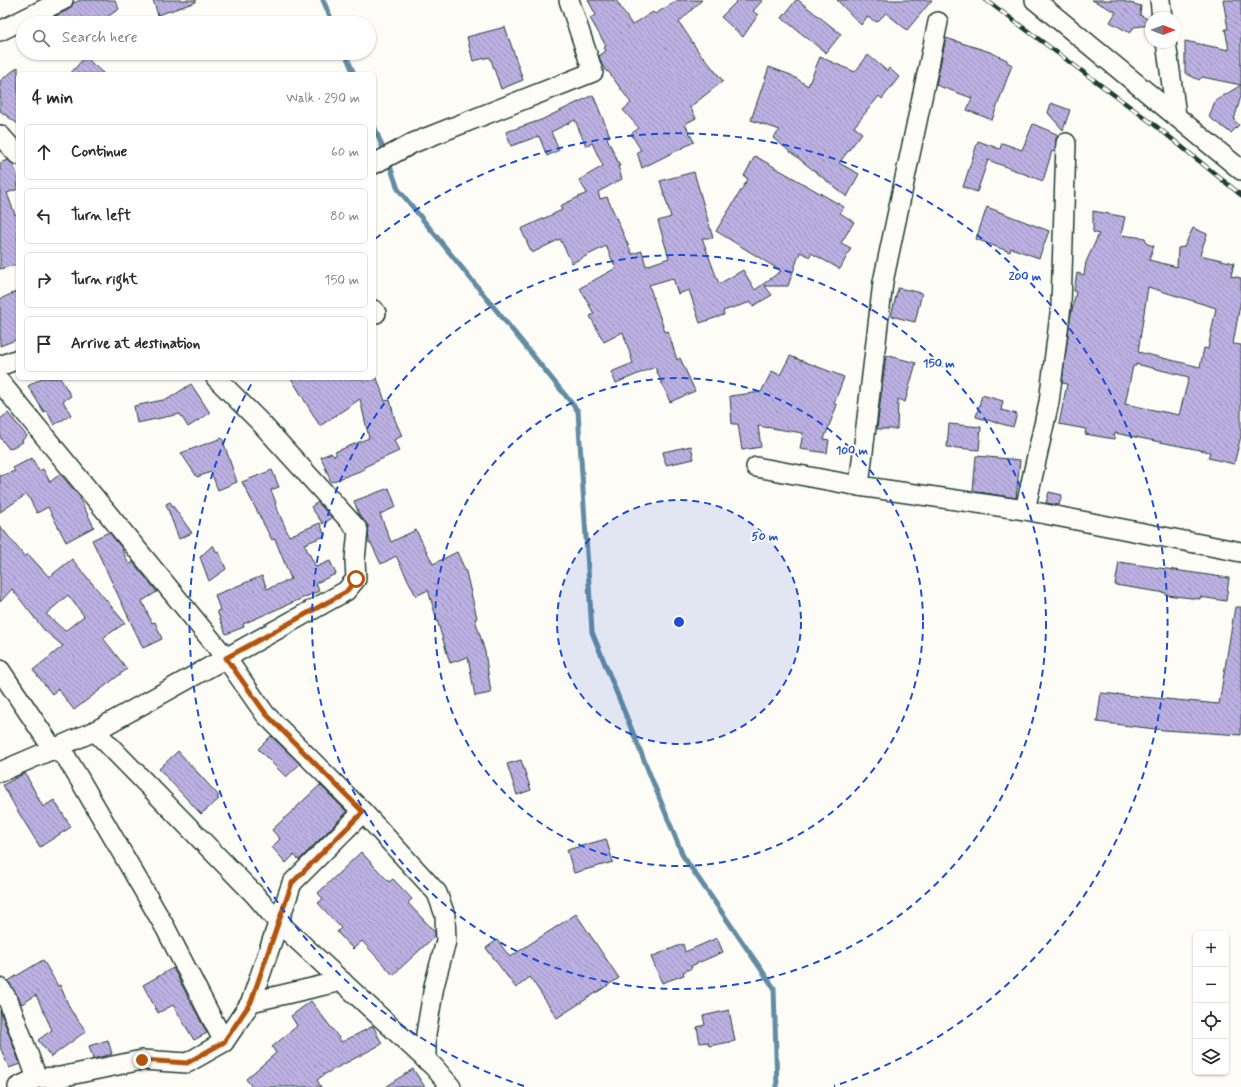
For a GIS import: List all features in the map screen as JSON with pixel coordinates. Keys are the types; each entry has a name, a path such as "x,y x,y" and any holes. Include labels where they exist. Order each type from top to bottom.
{"street":[{"path":"30,16 63,0"},
{"path":"376,163 413,143 593,72 569,0"},
{"path":"1035,0 1241,170"},
{"path":"1160,0 1161,12"},
{"path":"859,486 883,282 938,22"},
{"path":"0,31 16,23"},
{"path":"1167,48 1176,115"},
{"path":"0,135 16,153"},
{"path":"1025,510 1049,402 1061,306 1066,142"},
{"path":"0,366 16,360"},
{"path":"0,772 96,731 346,592 356,579 355,560 358,530 218,380"},
{"path":"0,382 226,658 266,714 363,812 437,893 445,915 446,941 434,986 429,1020 426,1060"},
{"path":"756,467 859,486 1025,510 1241,552"},
{"path":"0,670 53,749 66,757 166,929 224,1042"},
{"path":"96,731 255,895 278,922 426,1060 451,1087"},
{"path":"18,1087 37,1078 60,1077 142,1060 187,1063 224,1042 251,1002 292,883 363,812"},
{"path":"251,1002 342,981"},
{"path":"0,988 8,1000 37,1078"}],"building":[{"path":"81,0 115,0 119,9 108,16 56,16 68,10 73,3"},
{"path":"153,0 196,0 196,2 158,15"},
{"path":"588,0 616,0 632,25 653,12 655,14 678,0 702,0 679,22 702,57 703,56 723,81 690,107 696,118 685,124 694,142 642,168 637,152 641,150 631,134 639,128 623,110 631,103 602,65 599,56 606,51 604,48 606,46 590,18 596,15"},
{"path":"738,0 763,0 753,11 758,15 743,37 721,17"},
{"path":"796,0 798,0 841,34 826,53 782,18"},
{"path":"837,0 932,0 907,30 886,13 877,22 867,17 861,25"},
{"path":"1092,0 1119,0 1141,6 1140,15 1145,18 1145,26 1134,27 1130,33 1110,22 1116,12"},
{"path":"1223,0 1241,0 1241,85 1202,77 1199,80 1185,73 1185,41 1229,50 1225,29 1228,29"},
{"path":"505,27 523,80 501,89 490,57 473,61 467,37"},
{"path":"946,38 990,52 1007,60 1007,62 1012,65 992,120 967,110 972,98 936,85"},
{"path":"868,55 887,71 889,68 899,77 882,99 879,96 854,127 862,133 839,163 859,174 847,197 773,138 780,130 751,120 769,67 791,75 808,86 820,57 855,72"},
{"path":"82,60 88,60 102,72 72,72"},
{"path":"18,67 18,72 16,72 16,123 0,111 0,81"},
{"path":"1241,85 1241,96 1234,120 1239,125 1231,133 1209,117 1215,101"},
{"path":"593,95 610,136 607,138 620,166 618,166 622,179 598,192 600,199 607,197 632,254 642,251 646,266 669,258 658,221 671,217 660,181 694,172 713,238 702,238 719,284 743,270 755,290 781,271 716,231 748,179 744,176 755,156 844,207 840,213 854,222 841,243 851,248 840,269 811,253 810,257 800,252 788,286 765,286 772,295 753,306 751,302 723,311 724,315 700,323 689,290 678,294 673,278 649,285 665,332 668,331 677,360 680,358 695,391 670,402 655,367 616,383 611,372 633,363 623,332 604,342 590,316 594,314 580,288 616,268 606,246 572,263 560,239 532,253 521,229 562,210 560,206 587,193 579,180 603,166 592,143 586,146 575,120 551,132 559,150 547,156 539,136 511,146 506,132 541,120"},
{"path":"1051,103 1070,110 1063,130 1048,113"},
{"path":"1033,124 1059,135 1056,138 1055,152 1052,151 1043,181 988,160 977,192 963,187 978,141 1000,149 1002,143 1022,150"},
{"path":"8,160 13,164 16,172 16,190 7,193 16,215 16,265 0,269 0,163"},
{"path":"987,207 1049,231 1039,258 1011,248 1010,252 976,239"},
{"path":"1093,211 1125,217 1121,235 1145,238 1147,244 1154,246 1149,260 1177,267 1178,248 1184,247 1193,228 1207,234 1200,255 1234,263 1231,276 1241,278 1241,299 1233,344 1241,345 1241,436 1234,464 1208,458 1210,452 1115,433 1114,439 1085,434 1086,429 1059,424 1067,384 1062,383 1070,319 1076,292 1074,291 1077,273 1084,275 1086,262 1099,234 1093,232","holes":["1148,287 1216,308 1208,349 1204,348 1200,367 1138,352","1136,364 1189,377 1179,415 1125,404 1133,366 1136,366"]},
{"path":"898,288 922,293 915,322 891,316"},
{"path":"16,292 16,340 0,346 0,299"},
{"path":"886,355 916,363 905,402 898,399 897,429 877,429"},
{"path":"790,356 844,377 834,404 837,405 824,439 829,440 827,453 800,449 803,433 758,426 761,447 742,450 738,424 732,424 730,396 761,392 772,371 780,375"},
{"path":"377,378 385,401 390,400 395,420 402,436 394,440 399,451 364,467 365,469 331,482 321,457 331,453 334,456 337,454 335,452 369,438 360,399 320,426 292,380 376,380"},
{"path":"38,380 61,380 71,396 63,401 71,415 54,425 47,411 44,412 28,386"},
{"path":"191,384 210,413 188,427 180,414 137,423 134,406 168,399"},
{"path":"982,395 1003,401 1001,410 1017,414 1013,427 976,417"},
{"path":"8,413 27,436 22,440 23,442 9,449 0,437 0,419"},
{"path":"949,424 981,427 979,450 947,447"},
{"path":"222,438 237,482 218,490 211,472 197,477 181,453"},
{"path":"691,446 694,459 666,465 663,452"},
{"path":"976,456 1020,460 1016,498 973,491"},
{"path":"32,458 39,471 43,469 50,482 60,474 81,498 80,499 94,527 66,542 48,507 37,513 27,494 0,512 0,476 15,471 13,468"},
{"path":"272,470 279,487 271,490 276,503 275,504 289,536 320,523 325,536 304,544 316,567 330,561 336,574 316,583 319,591 243,624 244,627 226,634 217,611 220,610 215,595 262,576 267,589 291,579 275,539 272,540 242,482"},
{"path":"389,488 396,507 380,514 391,542 416,530 433,564 457,552 466,572 477,618 475,619 485,652 491,693 475,696 468,657 450,663 428,590 416,596 396,556 381,564 371,543 369,543 368,526 359,514 354,501"},
{"path":"1049,492 1062,495 1059,505 1046,503"},
{"path":"170,502 192,533 179,539 166,504"},
{"path":"318,502 332,518 323,524 311,507"},
{"path":"0,526 25,557 28,554 49,577 72,559 125,623 103,638 127,669 74,710 58,689 52,694 33,670 63,646 44,630 12,589 0,602","holes":["68,595 84,616 65,631 46,614"]},
{"path":"109,532 121,547 129,565 133,562 157,592 142,601 152,623 155,622 162,639 143,648 92,540"},
{"path":"213,545 217,553 219,552 226,569 209,581 200,557"},
{"path":"1119,562 1229,578 1226,601 1200,597 1200,599 1166,595 1166,593 1115,585"},
{"path":"1235,607 1241,607 1241,735 1164,730 1097,722 1101,693 1219,704"},
{"path":"271,736 300,764 286,777 258,749"},
{"path":"178,751 219,796 217,797 219,799 201,814 159,769"},
{"path":"521,760 531,790 517,795 507,764"},
{"path":"25,773 43,807 54,800 71,827 40,847 3,785"},
{"path":"320,785 347,812 299,860 294,855 286,863 272,847 280,839 272,830"},
{"path":"606,839 613,862 574,873 567,850"},
{"path":"361,852 389,882 393,879 412,899 408,903 435,932 435,936 393,975 362,941 353,949 337,932 341,928 318,903 323,899 318,893"},
{"path":"576,914 619,978 557,1018 530,977 516,988 486,948 497,940 510,957"},
{"path":"717,938 723,952 691,966 692,968 683,972 684,975 662,983 651,957 683,944 685,952"},
{"path":"43,960 58,986 60,985 70,1009 86,1031 51,1057 38,1040 52,1030 36,995 22,1004 8,981"},
{"path":"173,968 207,1033 194,1040 173,1005 158,1013 143,985"},
{"path":"311,1001 342,1042 373,1026 382,1044 325,1074 317,1080 321,1087 252,1087 246,1079 276,1053 272,1047 297,1026 291,1016"},
{"path":"0,1010 20,1064 9,1068 0,1047"},
{"path":"729,1010 735,1041 709,1046 708,1042 700,1043 697,1027 705,1025 703,1016"},
{"path":"108,1040 112,1054 93,1059 89,1046"},
{"path":"413,1069 425,1087 385,1087"}],"waterway":[{"path":"323,0 330,16"},
{"path":"348,60 353,72"},
{"path":"376,131 382,146"},
{"path":"390,166 398,189 578,411 592,632 683,856 774,988 777,1087"}],"railway":[{"path":"986,0 1156,126 1241,195"}],"route":[{"path":"142,1060 187,1063 224,1042 251,1002 292,883 363,812 266,714 226,658 346,592 356,579"}]}
